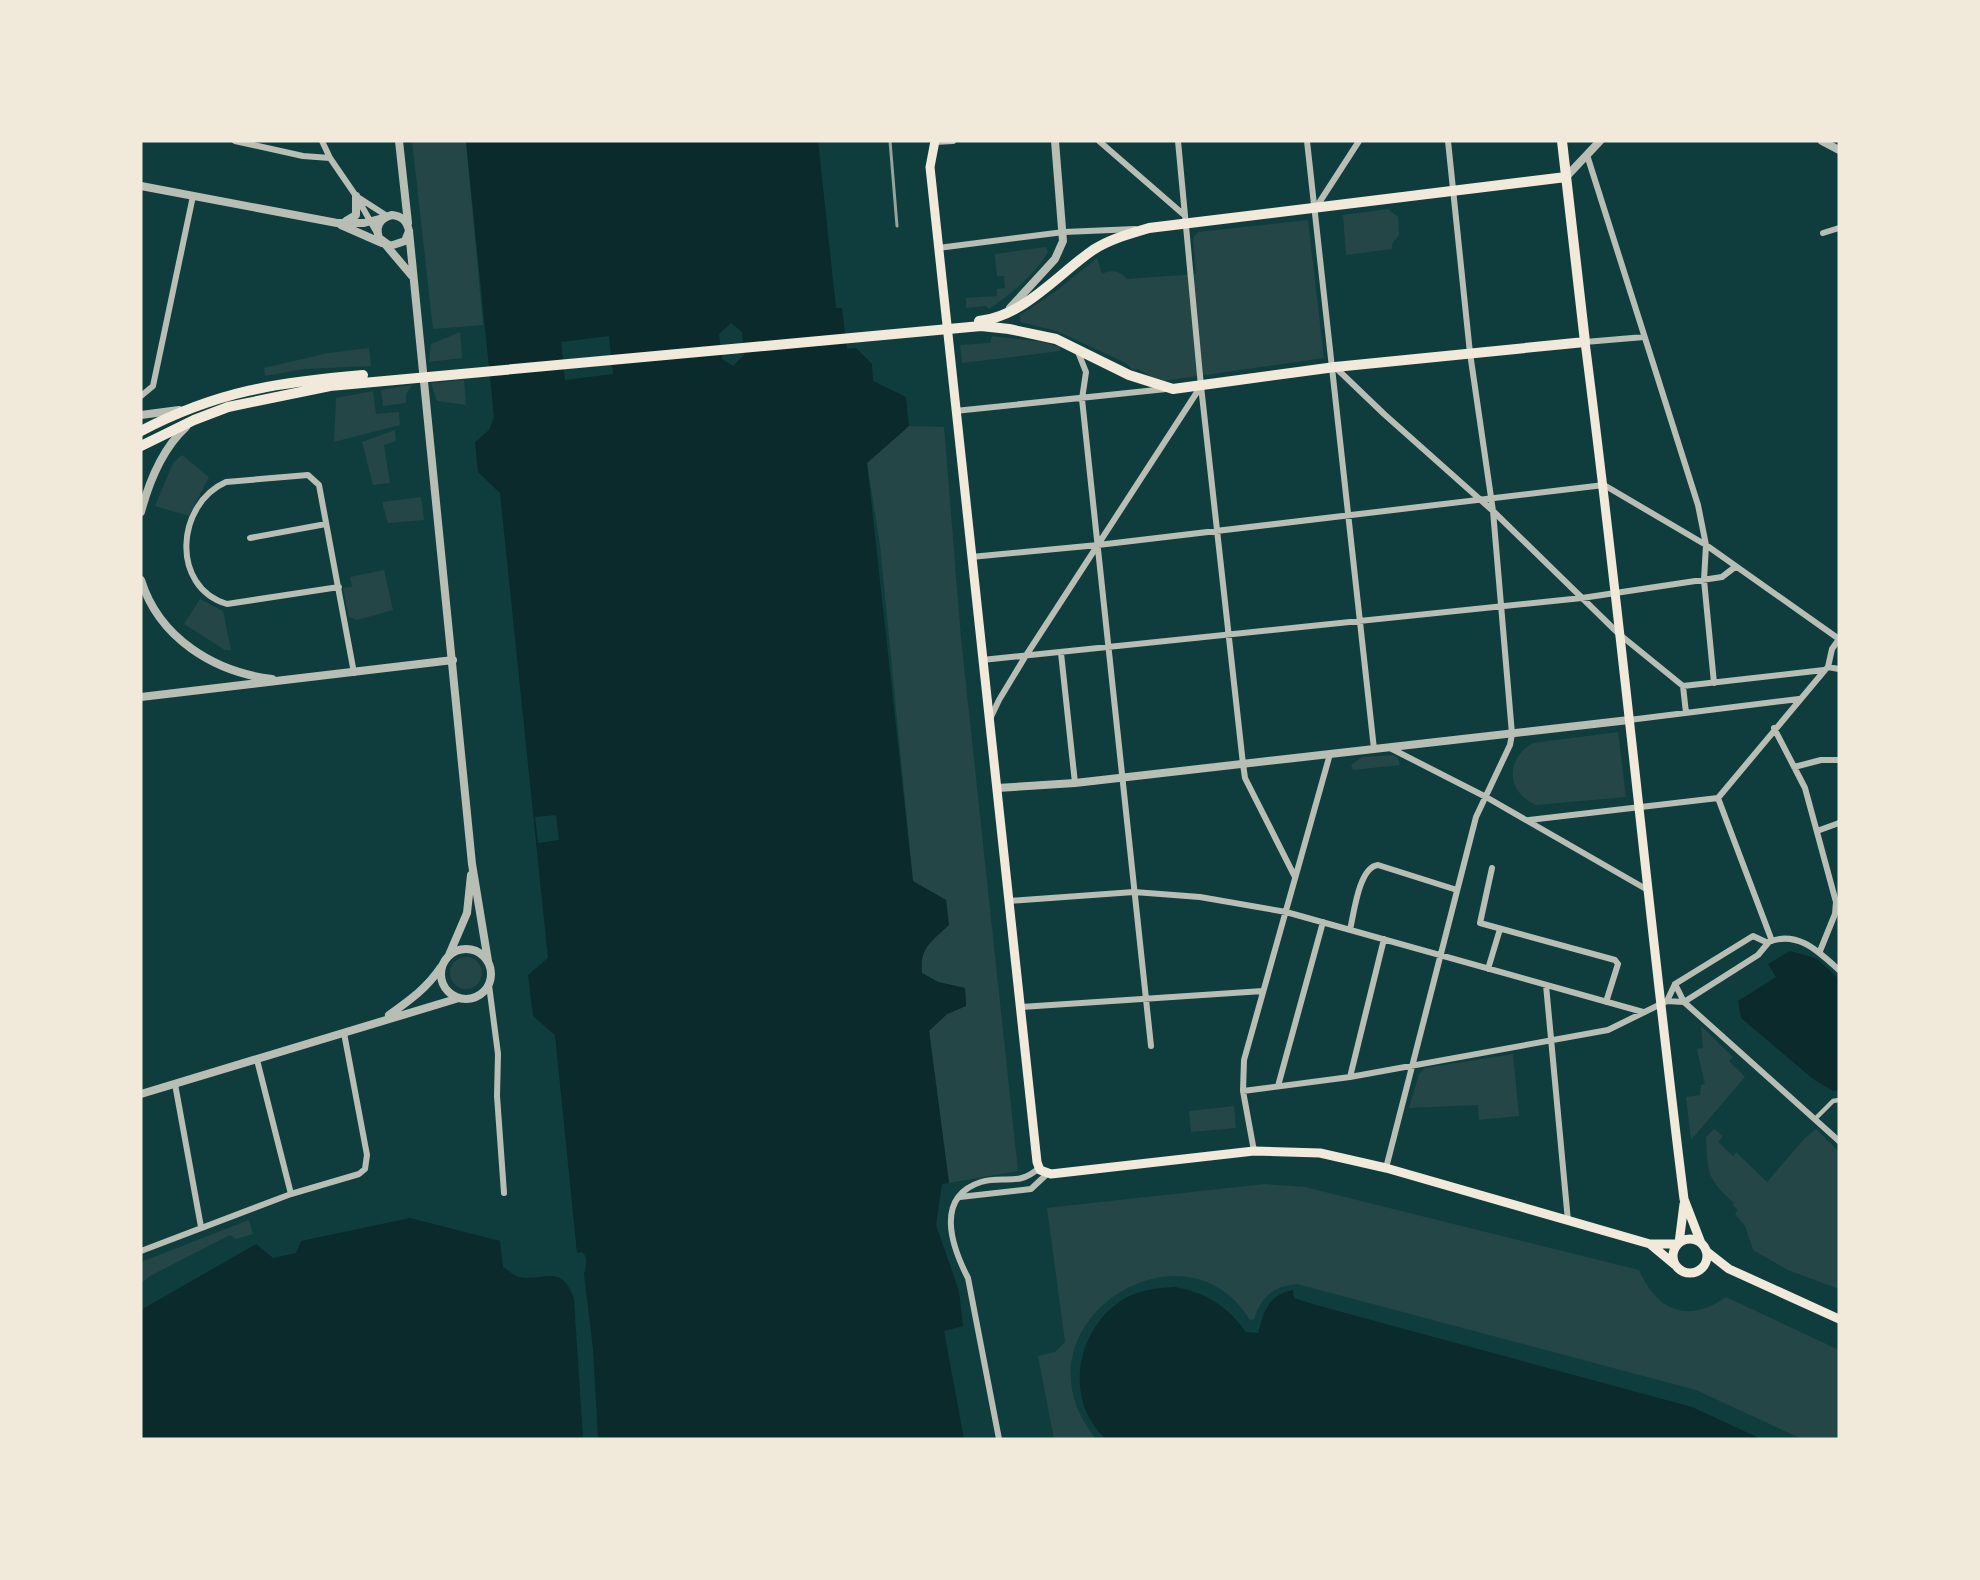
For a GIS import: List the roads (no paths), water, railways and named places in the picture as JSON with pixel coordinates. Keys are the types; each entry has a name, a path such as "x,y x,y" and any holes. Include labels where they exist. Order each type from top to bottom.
{"main road":[{"path":"1562,141 1604,485 1638,809 1663,1003 1684,1199 1678,1244 1673,1256 1674,1264"},
{"path":"935,142 930,167 938,248 1039,1168 1047,1174 1254,1151 1320,1153 1386,1168 1650,1244 1678,1244 1689,1239 1703,1247 1729,1269 1839,1319"},
{"path":"141,431 229,393 273,384 981,324 998,319 1049,286 1103,244 1184,219 1316,207 1566,177"},
{"path":"998,319 1076,349 1129,375 1173,389 1333,367 1585,342"},
{"path":"141,446 194,420 228,407 274,396 407,374"},
{"path":"1684,1199 1707,1260 1702,1269"},
{"path":"1650,1244 1678,1269 1690,1274 1702,1269 1729,1269"}],"street":[{"path":"235,141 303,156 330,158"},
{"path":"322,141 330,158 372,221 384,244 413,277"},
{"path":"399,141 472,864 491,969 489,985 498,1054 497,1096 504,1193"},
{"path":"935,142 952,141"},
{"path":"998,319 1037,282 1055,259 1064,232 1055,141"},
{"path":"1099,141 1184,219"},
{"path":"1178,141 1201,386 1245,778 1295,877"},
{"path":"1307,141 1374,749"},
{"path":"1316,207 1359,141"},
{"path":"1386,1168 1410,1066 1476,817 1512,734 1503,605 1493,511 1470,353 1448,141"},
{"path":"1566,177 1600,141"},
{"path":"1822,141 1839,150"},
{"path":"1587,155 1698,505 1706,545 1704,580 1714,683"},
{"path":"141,186 339,223 372,221 388,216"},
{"path":"141,396 153,386 193,196"},
{"path":"356,196 388,216 402,218 408,229"},
{"path":"339,223 356,215 356,196"},
{"path":"377,233 378,224 399,210 405,200"},
{"path":"339,223 384,244 400,244 408,229"},
{"path":"938,248 1064,232 1149,228"},
{"path":"1822,233 1839,228"},
{"path":"1585,342 1644,337"},
{"path":"1076,349 1086,372 1082,399 1150,1046"},
{"path":"1333,367 1493,511 1619,634 1683,686 1686,713"},
{"path":"989,722 999,700 1025,657 1201,386"},
{"path":"955,411 1173,389"},
{"path":"141,415 186,410"},
{"path":"141,512 157,467 169,446 194,420"},
{"path":"339,587 227,604 212,599 199,588 189,569 185,547 190,526 204,497 214,488 226,482 308,475 319,485 339,587 354,673"},
{"path":"971,556 1098,545 1604,485 1706,545 1839,639 1832,650 1826,669 1774,728 1718,798 1529,820"},
{"path":"250,538 326,524"},
{"path":"982,660 1582,598 1722,577 1735,567"},
{"path":"141,580 157,615 187,646 251,676 283,680"},
{"path":"1061,653 1075,783"},
{"path":"141,697 453,660"},
{"path":"1683,686 1839,669"},
{"path":"997,788 1122,778 1799,699"},
{"path":"1774,728 1805,788 1837,896 1835,914 1820,951"},
{"path":"1390,748 1529,820 1647,889"},
{"path":"1254,1151 1243,1091 1244,1060 1330,754"},
{"path":"1794,767 1821,760 1839,760"},
{"path":"1718,798 1770,941"},
{"path":"1817,831 1839,823"},
{"path":"459,998 443,984 442,969 467,913 472,864"},
{"path":"1350,930 1364,874 1372,866 1457,890"},
{"path":"1492,867 1479,920 1483,924 1615,960 1618,964 1606,1002"},
{"path":"1009,901 1134,892 1200,897 1286,912 1643,1012"},
{"path":"1278,1086 1323,922"},
{"path":"1488,969 1500,929"},
{"path":"1663,1003 1675,984 1753,936 1770,941 1800,941 1820,951 1839,970"},
{"path":"1350,1077 1384,939"},
{"path":"1243,1091 1350,1077 1608,1030 1663,1003 1684,1002 1758,955 1770,941"},
{"path":"383,1019 423,989 446,959 455,952 469,949 488,961"},
{"path":"1675,984 1684,1002 1839,1141"},
{"path":"141,1095 383,1019 459,998 476,997 489,985"},
{"path":"1546,985 1568,1221"},
{"path":"1021,1007 1263,991"},
{"path":"141,1251 291,1194 359,1174 365,1169 366,1155 344,1033"},
{"path":"257,1060 291,1194"},
{"path":"175,1084 201,1227"},
{"path":"1815,1119 1833,1101 1839,1100"},
{"path":"999,1439 968,1278 955,1254 950,1230 951,1213 960,1197 981,1182 1028,1178 1039,1168"},
{"path":"960,1197 1031,1189 1047,1174"}],"railway":[{"path":"890,141 897,226"}]}
